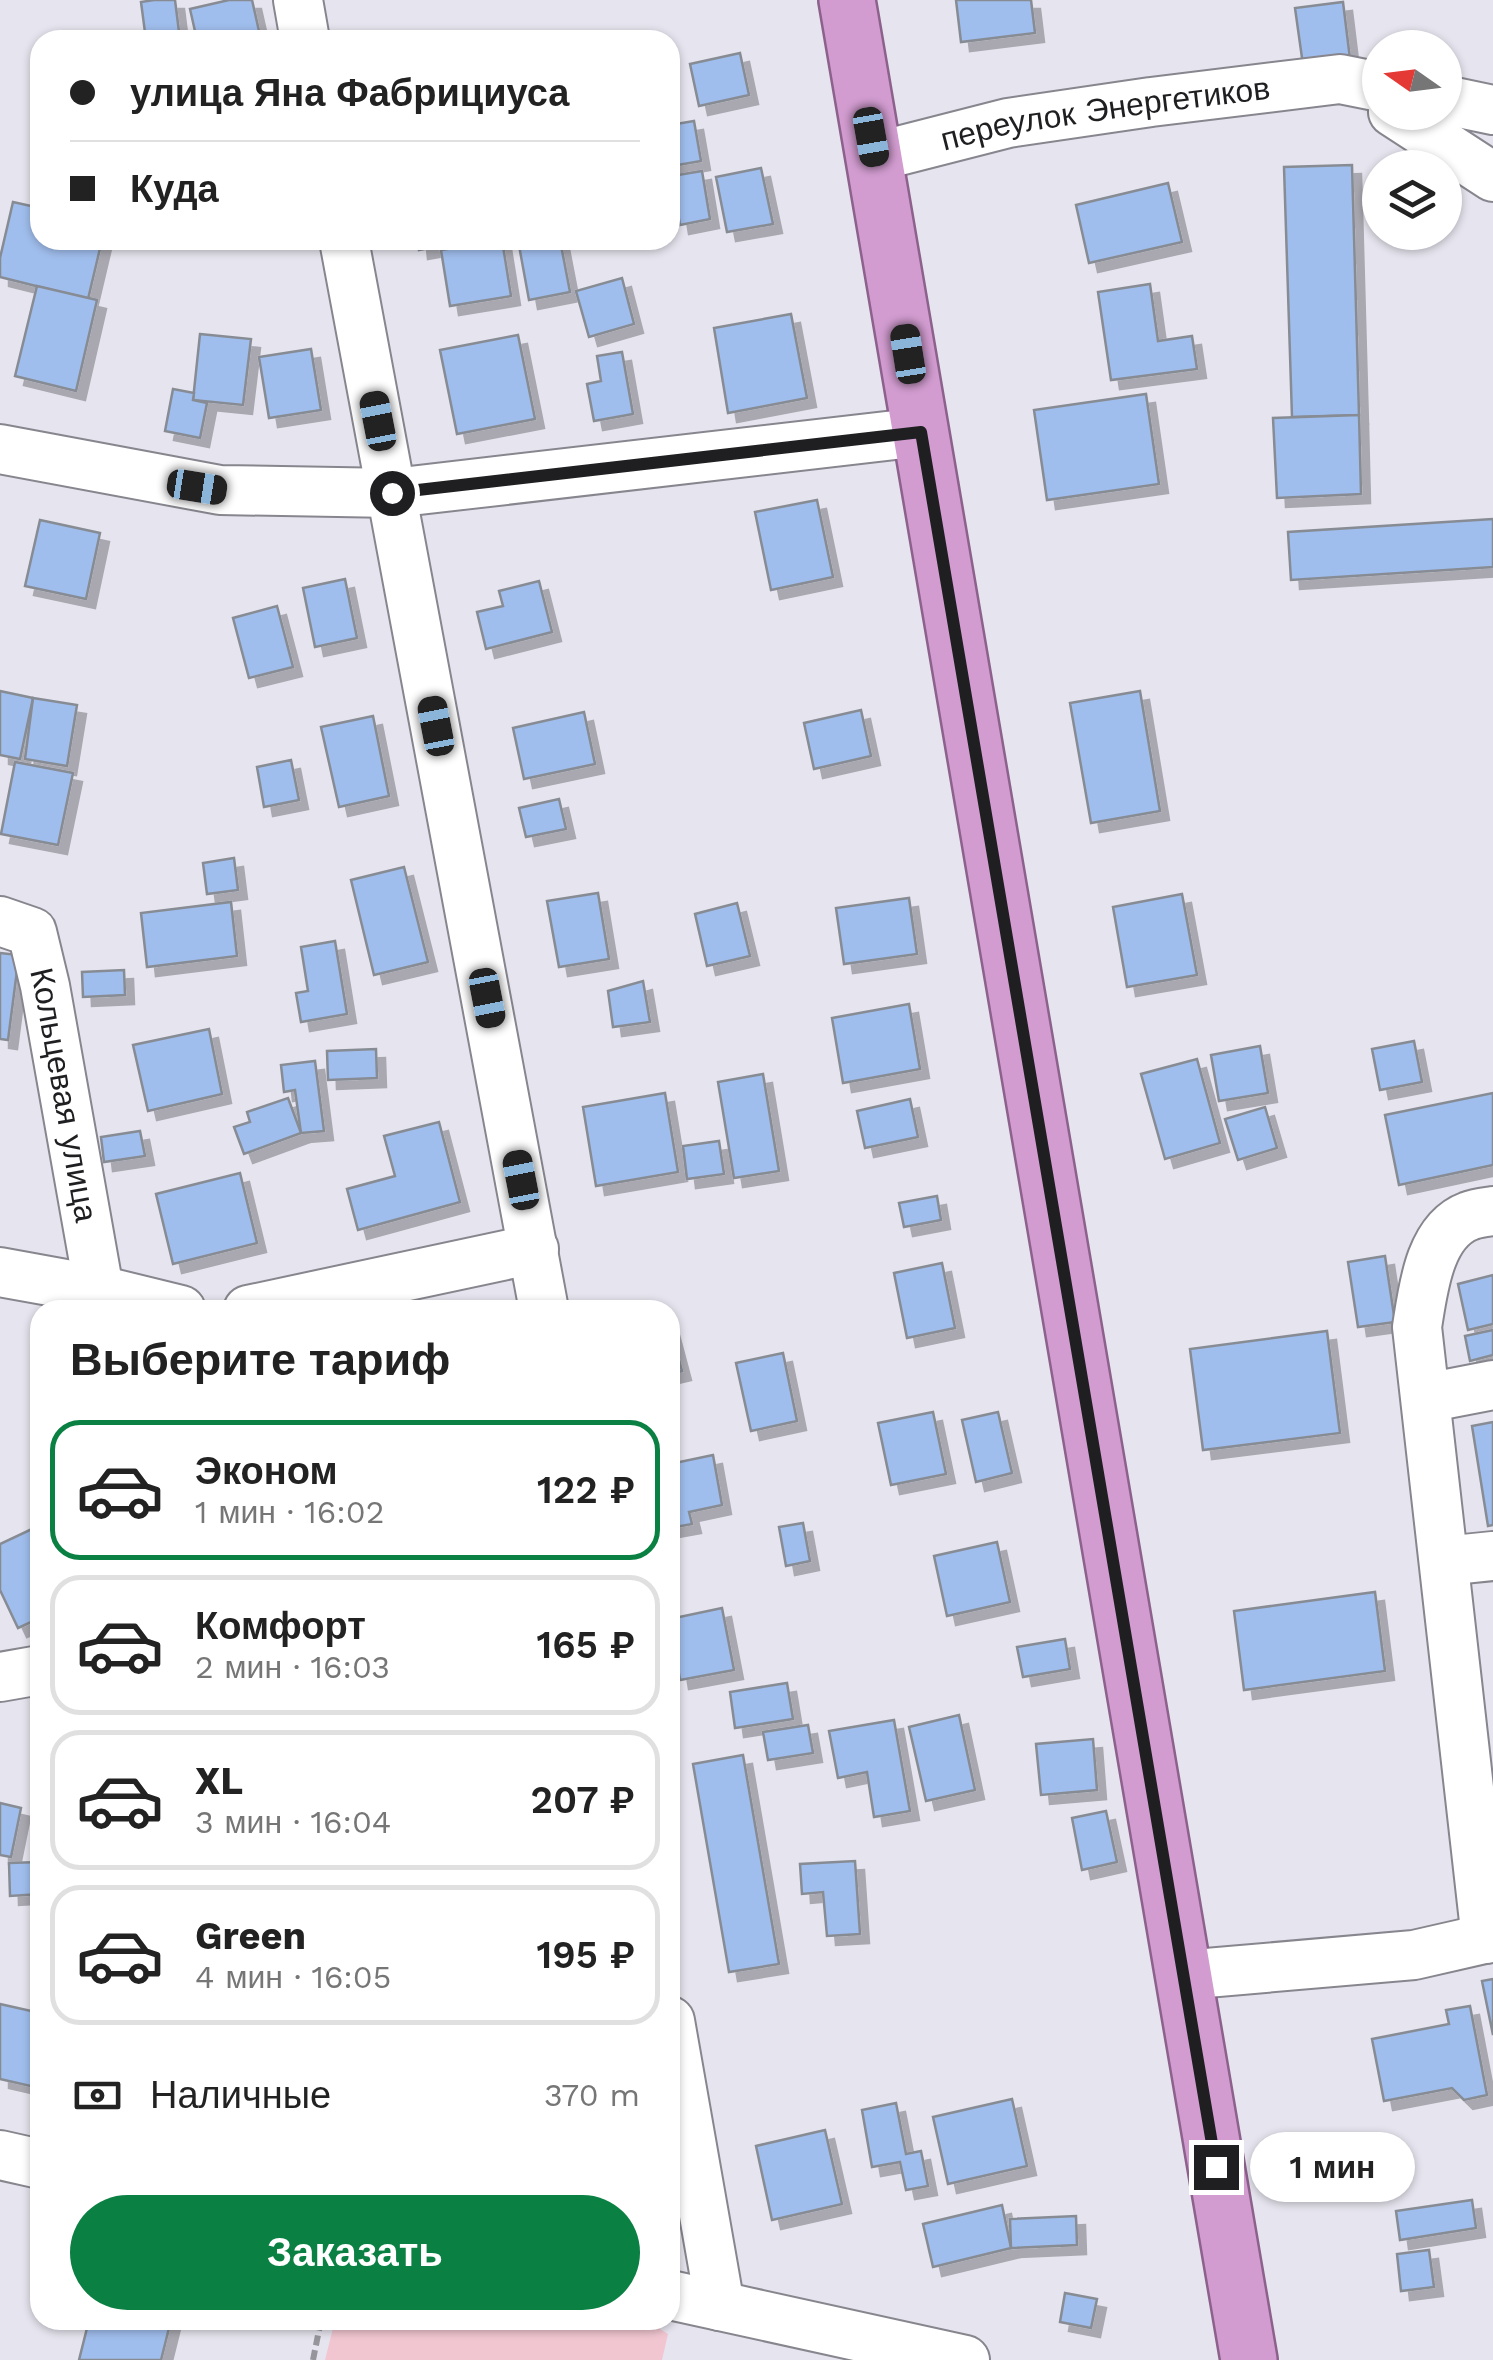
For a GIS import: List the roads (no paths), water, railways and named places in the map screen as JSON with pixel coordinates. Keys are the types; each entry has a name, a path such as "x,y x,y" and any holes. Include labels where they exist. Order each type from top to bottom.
{"highway":[{"path":"847,0 1248,2360"}],"street":[{"path":"298,0 303,30"},
{"name":"переулок Энергетиков","path":"875,158 1008,123 1150,102 1360,83"},
{"path":"1462,104 1493,110"},
{"path":"1421,130 1493,177"},
{"path":"346,250 542,1300"},
{"path":"0,450 220,490 392,493 921,432"},
{"name":"Кольцевая улица","path":"0,921 32,932 100,1300"},
{"path":"1183,1975 1414,1955 1490,1938 1417,1327 1423,1286 1439,1240 1466,1216 1493,1211"},
{"path":"295,1300 534,1249"},
{"path":"0,1272 100,1300"},
{"path":"1426,1398 1493,1385"},
{"path":"1444,1561 1493,1556"},
{"path":"0,1676 30,1672"},
{"path":"680,2078 720,2306"},
{"path":"0,2155 30,2162"},
{"path":"680,2297 965,2360"}]}
